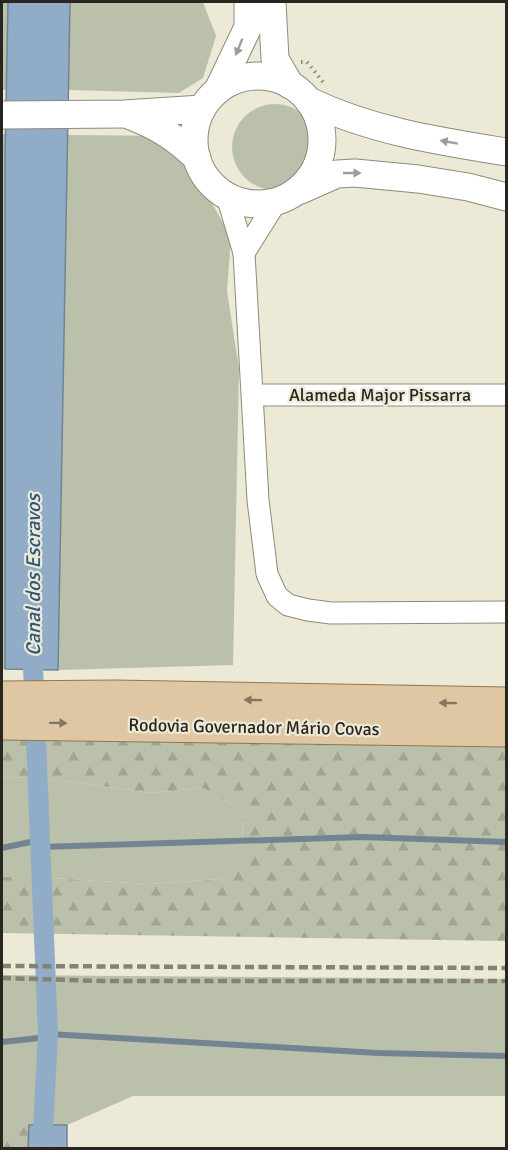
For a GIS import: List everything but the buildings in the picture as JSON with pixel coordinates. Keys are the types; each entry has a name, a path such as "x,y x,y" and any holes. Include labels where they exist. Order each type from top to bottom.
{"main road":[{"name":"Rodovia Governador Mário Covas","path":"2,698 115,711 507,730"},
{"name":"Rodovia Governador Mário Covas","path":"2,723 115,711 507,704"}],"street":[{"path":"248,2 248,27 196,125 194,141 197,158 204,173 214,186 227,196 243,202 259,204 286,197 337,174 356,173 418,179 507,197"},
{"path":"244,253 286,197 308,182 321,156 321,127 316,114 275,59 272,2"},
{"path":"2,115 124,114 210,100 231,82 253,77 276,79 336,114 377,128 507,153"},
{"path":"124,114 163,129 177,138 197,158"},
{"path":"227,196 244,253 258,500 267,574 278,596 288,605 331,613 507,612"},
{"name":"Alameda Major Pissarra","path":"253,395 507,395"}],"green space":[{"path":"2,2 8,2 6,90 2,90"},
{"path":"70,2 203,2 216,36 203,78 179,93 68,90"},
{"path":"275,104 292,107 311,123 315,130 318,147 315,164 299,183 292,187 275,190 258,187 239,171 235,164 232,147 235,130 251,111 258,107"},
{"path":"2,134 5,134 5,669 2,669"},
{"path":"67,135 174,136 231,237 227,291 239,369 233,665 58,670"},
{"path":"2,739 506,745 506,941 2,933 2,877 146,884 222,879 243,851 242,810 203,788 150,793 74,782 2,776"},
{"path":"2,776 74,782 150,793 203,788 242,810 243,852 222,879 146,884 2,877"},
{"path":"2,975 506,979 506,1096 133,1096 67,1125 2,1125"},
{"path":"2,1125 29,1125 28,1148 2,1148"}],"water":[{"path":"8,2 70,2 58,670 5,669 5,157"},
{"path":"29,1125 67,1125 67,1148 28,1148"}],"waterway":[{"name":"Canal dos Escravos","path":"32,643 48,1034 42,1148"},
{"path":"41,847 363,837 506,842"},
{"path":"2,848 40,840"},
{"path":"48,1034 378,1053 506,1056"},
{"path":"2,1042 48,1037"}],"railway":[{"path":"2,966 506,968"},
{"path":"2,978 104,981 506,981"}]}
